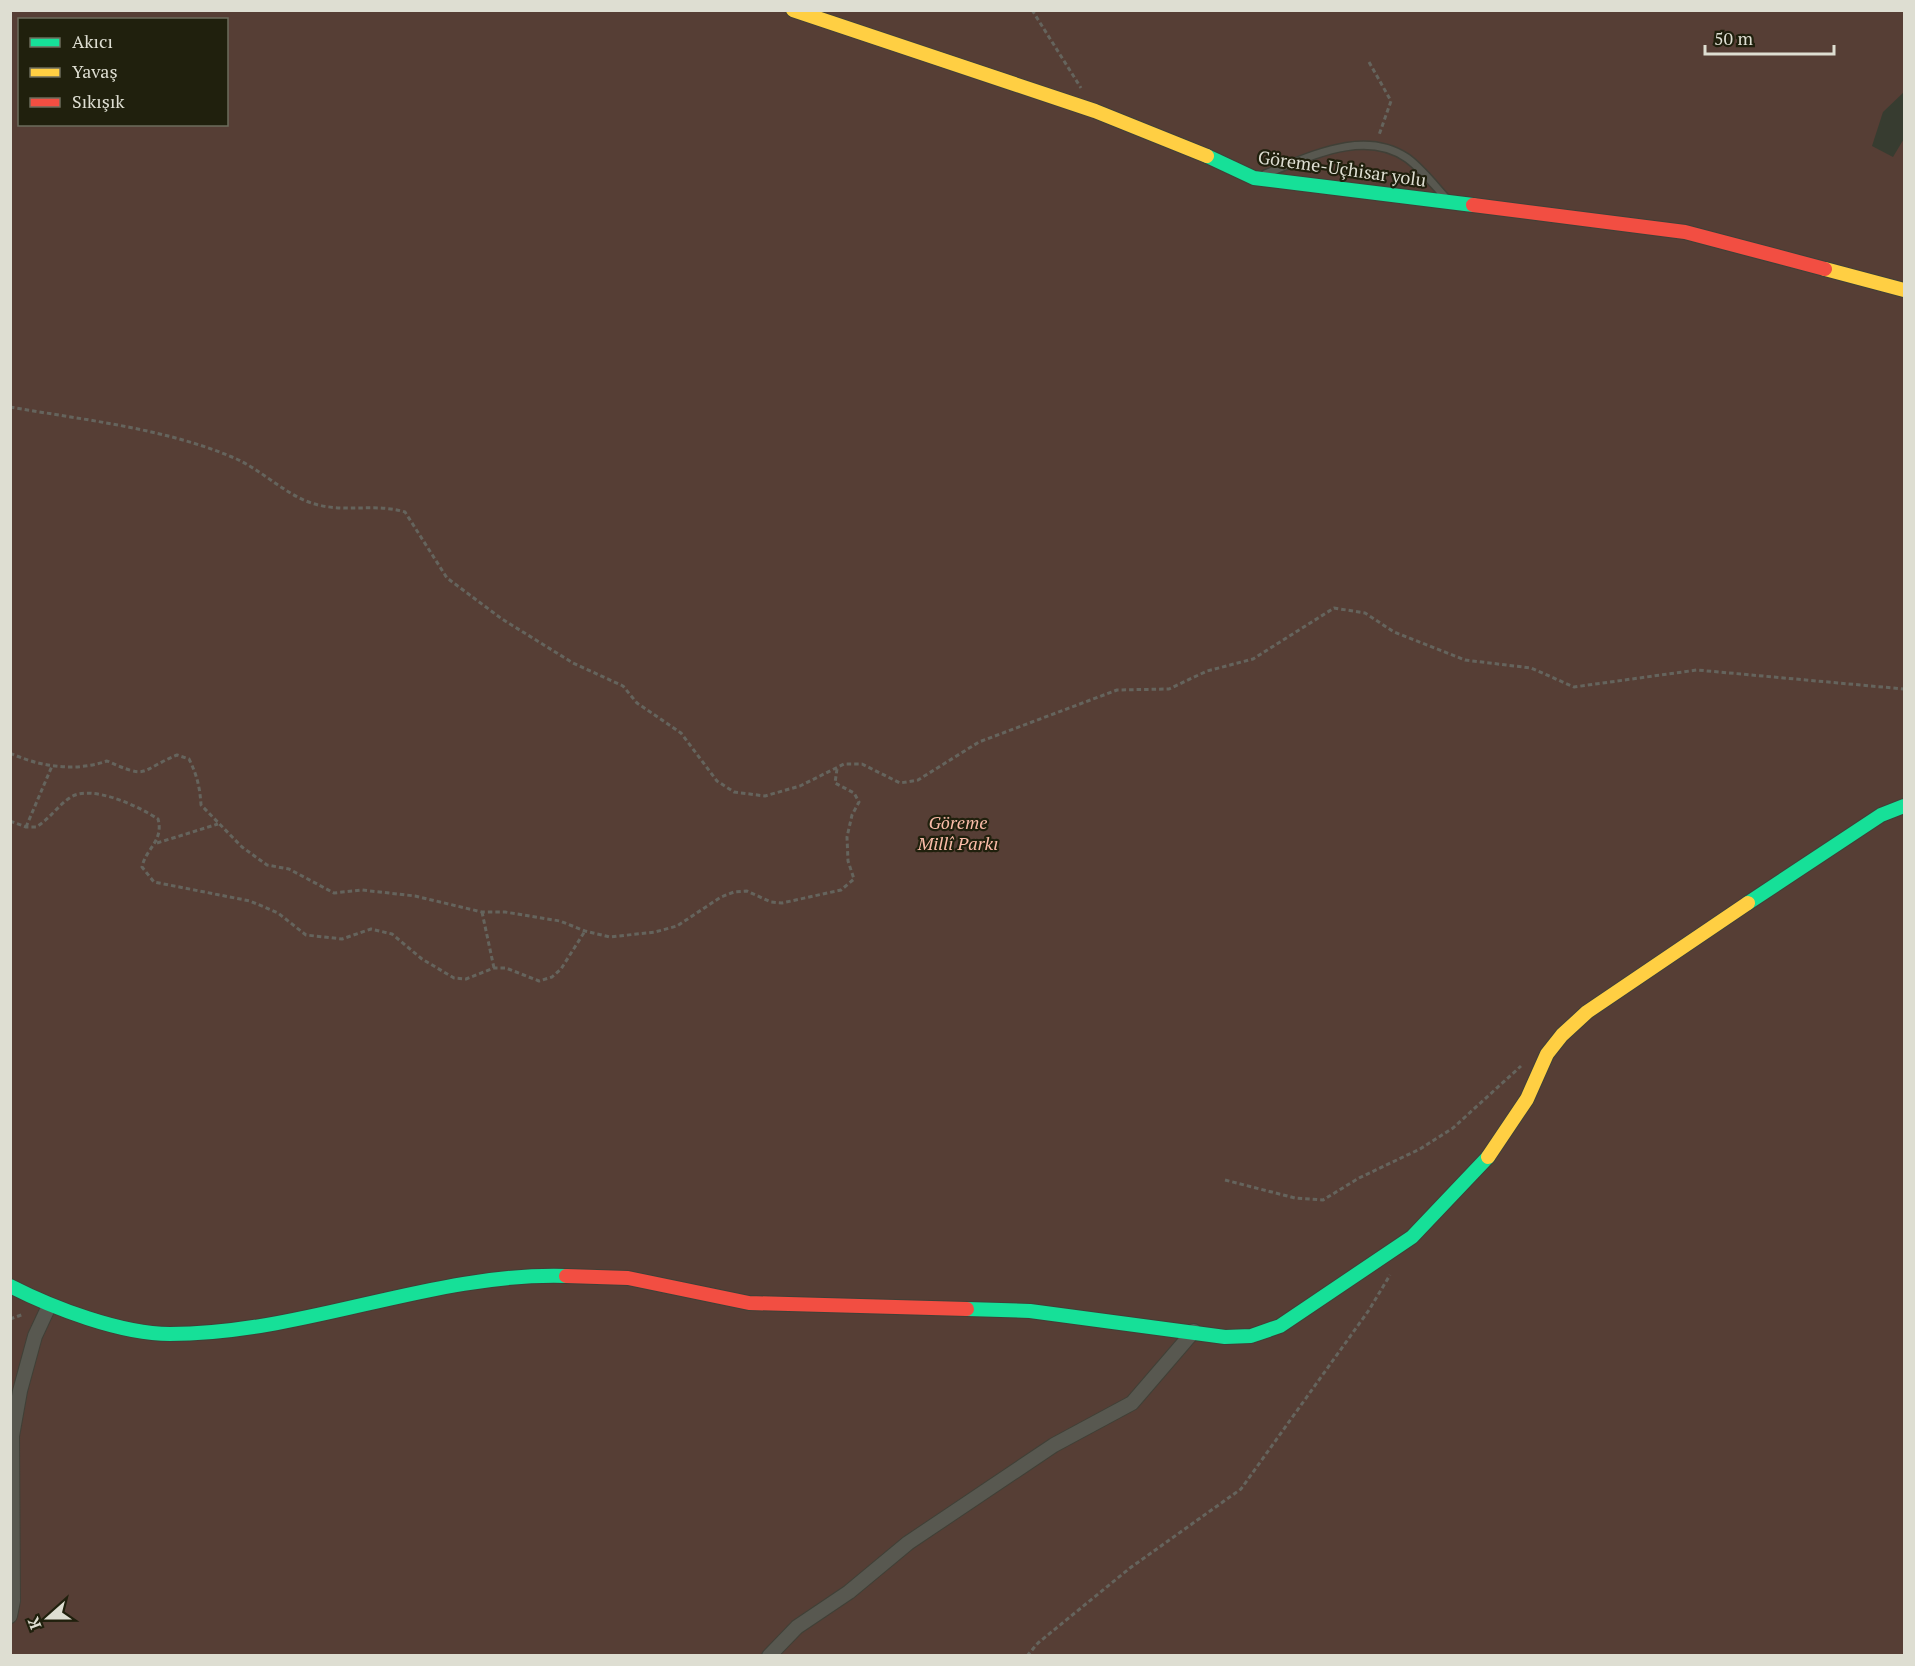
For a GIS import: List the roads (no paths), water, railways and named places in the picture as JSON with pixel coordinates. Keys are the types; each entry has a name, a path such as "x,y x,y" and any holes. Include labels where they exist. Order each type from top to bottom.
{"street":[{"name":"Göreme-Uçhisar yolu","path":"793,10 1095,111 1184,146 1254,178 1685,232 1905,290"},
{"path":"10,1286 49,1306 128,1328 169,1334 195,1334 329,1313 453,1285 527,1275 628,1278 749,1303 1030,1311 1194,1331 1225,1337 1251,1336 1280,1326 1412,1238 1493,1152 1527,1099 1547,1054 1562,1035 1587,1012 1834,845 1881,815 1905,806"},
{"path":"10,1616 12,1436 23,1379 35,1336 49,1306"},
{"path":"769,1656 796,1627 849,1592 908,1543 1054,1445 1132,1403 1194,1331"}],"lane":[{"path":"1254,178 1341,147 1375,145 1406,158 1451,203"}],"park label":[{"name":"Göreme Millî Parkı","path":"958,833"}]}
